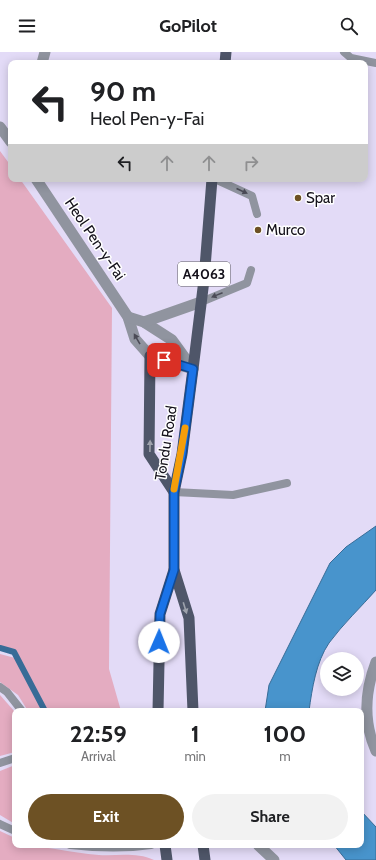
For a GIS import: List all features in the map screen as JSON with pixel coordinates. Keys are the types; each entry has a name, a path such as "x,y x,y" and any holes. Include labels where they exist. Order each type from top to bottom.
{"main road":[{"name":"A4063","path":"193,369 213,182"},
{"path":"150,356 150,454 174,492"},
{"name":"Tondu Road","path":"192,708 189,618 174,570 174,492 182,454 193,369"},
{"name":"Tondu Road","path":"158,708 160,614 174,570"},
{"path":"165,848 167,860"},
{"path":"203,848 205,860"}],"street":[{"path":"0,128 8,138"},
{"name":"Heol Pen-y-Fai","path":"38,182 128,317 136,340 150,356"},
{"path":"144,322 200,302"},
{"path":"128,317 144,322 172,340 193,369"},
{"path":"150,356 193,369"},
{"path":"376,662 366,698 370,738 376,751"},
{"path":"261,848 274,860"}],"lane":[{"path":"344,52 351,58 361,60"},
{"path":"220,182 252,196 257,214"},
{"path":"200,302 247,283 251,270"},
{"path":"174,492 233,495 287,483"},
{"path":"0,688 7,692 20,708"},
{"path":"0,763 12,759"},
{"path":"0,824 12,830"},
{"path":"98,848 129,848"}],"shaded area":[{"path":"0,151 8,162 8,182 22,182 112,308 109,669 120,708 26,708 18,695 0,682 0,654 15,658 14,652 0,646"},
{"path":"0,695 12,709 12,753 0,756"},
{"path":"12,766 12,822 0,815 0,771"},
{"path":"0,831 12,837 12,848 48,848 99,855 134,855 154,860 0,860"}],"water":[{"path":"376,526 376,590 340,629 324,652 320,652 320,662 315,676 310,708 265,708 269,685 330,563 346,547"},
{"path":"364,814 376,827 376,860 346,860 336,848 364,848"}],"waterway":[{"path":"0,648 14,652 43,708"}],"slow traffic":[{"path":"174,489 182,454 185,428"}],"place":[{"name":"Spar","path":"298,198"},
{"name":"Murco","path":"258,230"}],"route":[{"path":"159,642 160,614 174,570 174,492 182,454 193,369 164,360"}]}
